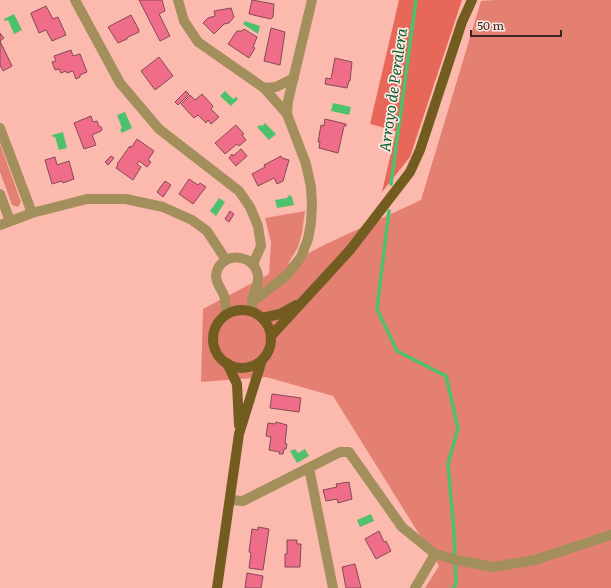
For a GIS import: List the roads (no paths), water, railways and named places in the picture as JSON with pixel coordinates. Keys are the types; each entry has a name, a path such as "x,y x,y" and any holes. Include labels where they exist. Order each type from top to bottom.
{"main road":[{"path":"271,336 350,250 410,172 420,150 462,22 472,0"},
{"path":"262,318 280,314 303,301"},
{"path":"217,588 239,434 262,360 270,345 271,336 262,318 252,307 227,314 221,319 216,326 214,343 216,351 221,358 227,363 245,367 254,365 262,360"},
{"path":"227,363 237,384 239,434"}],"street":[{"path":"75,0 120,83 159,129 239,191 250,207 258,226 261,246 253,264"},
{"path":"178,0 184,21 198,42 264,88 287,114 308,172 311,187 311,223 308,239 301,257 287,276 277,282 252,307"},
{"path":"287,114 288,101 312,0"},
{"path":"264,88 276,87 294,78"},
{"path":"0,128 32,213"},
{"path":"0,194 5,223 32,213 87,199 126,199 163,207 192,220 207,231 226,260"},
{"path":"227,314 224,296 218,286 216,276 220,266 226,260 240,257 247,259 253,264 258,275 266,282 277,282"},
{"path":"252,307 252,298 257,286 258,275"},
{"path":"230,500 243,501 340,452 349,452 402,527 435,554 493,567 535,560 611,535"},
{"path":"309,468 333,588"},
{"path":"415,588 435,554"}],"waterway":[{"name":"Arroyo de Peralera","path":"391,184 416,0"},
{"path":"389,211 377,309 397,351 446,376 458,428 448,464 454,532 456,584 453,588"}]}
